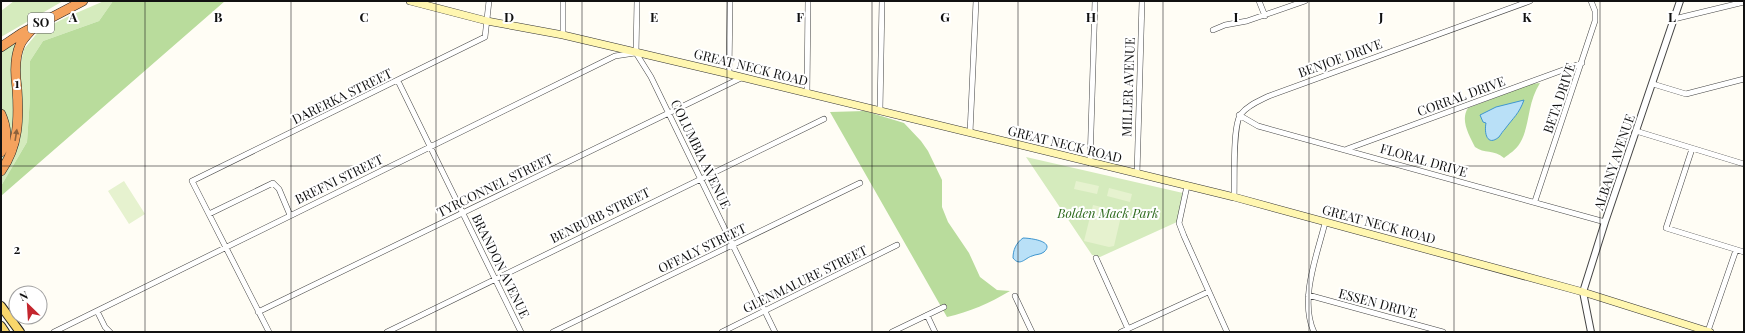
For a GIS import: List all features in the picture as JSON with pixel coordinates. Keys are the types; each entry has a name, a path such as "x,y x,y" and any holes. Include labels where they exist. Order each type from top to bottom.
{"highway":[{"name":"SO","path":"1,47 35,26 83,1"},
{"path":"1,171 16,140 18,117 15,68 16,56 20,44 35,26"},
{"path":"1,114 5,125 6,137 1,152"}],"main road":[{"name":"GREAT NECK ROAD","path":"414,1 487,21 562,36 729,74 1234,197 1583,292 1709,332"},
{"path":"1,306 20,332"},
{"path":"1,326 5,332"}],"street":[{"path":"487,21 489,1"},
{"path":"562,36 563,1"},
{"path":"636,53 637,1"},
{"path":"729,74 730,1"},
{"path":"807,93 808,1"},
{"path":"880,110 882,1"},
{"path":"970,133 976,1"},
{"path":"1090,163 1095,1"},
{"name":"MILLER AVENUE","path":"1137,174 1142,1"},
{"path":"1259,1 1265,16"},
{"path":"1213,30 1225,25 1265,16 1306,1"},
{"name":"BENJOE DRIVE","path":"1239,115 1252,104 1269,96 1530,1"},
{"name":"BETA DRIVE","path":"1535,201 1595,21 1595,11 1591,1"},
{"name":"ALBANY AVENUE","path":"1591,332 1583,292 1605,222 1680,1"},
{"path":"1674,20 1744,2"},
{"name":"DARERKA STREET","path":"209,214 192,181 485,37 487,21"},
{"name":"COLUMBIA AVENUE","path":"636,53 650,74 774,332"},
{"name":"BREFNI STREET","path":"54,332 615,56 636,53"},
{"name":"CORRAL DRIVE","path":"1347,149 1582,63"},
{"name":"TYRCONNEL STREET","path":"258,312 741,78"},
{"path":"1653,84 1686,94 1744,79"},
{"name":"BRANDON AVENUE","path":"398,81 521,332"},
{"path":"1234,197 1235,132 1239,115"},
{"name":"FLORAL DRIVE","path":"1239,115 1258,126 1535,201 1605,222"},
{"name":"BENBURB STREET","path":"387,332 700,178 824,119"},
{"path":"1636,131 1744,164"},
{"path":"1692,149 1666,228 1744,252"},
{"path":"269,332 209,214 273,183 278,189 290,215"},
{"name":"OFFALY STREET","path":"553,332 860,183"},
{"path":"1187,186 1180,223 1208,292 1227,332"},
{"path":"1314,332 1310,324 1308,295 1325,223"},
{"name":"GLENMALURE STREET","path":"722,332 897,245"},
{"path":"1709,332 1736,250"},
{"path":"1096,258 1128,329"},
{"path":"1121,332 1208,292"},
{"name":"ESSEN DRIVE","path":"1308,295 1431,330 1443,332"},
{"path":"1016,296 1032,332"},
{"path":"892,332 944,307"},
{"path":"97,311 105,328 110,332"},
{"path":"927,315 935,332"}],"green space":[{"path":"14,1 63,1 1,37 1,11"},
{"path":"104,1 113,1 99,21 43,41 30,61 30,97 27,142 1,186 1,178 14,156 19,71 24,49 39,31"},
{"path":"113,1 225,1 1,196 1,186 27,142 30,97 30,61 43,41 99,21"},
{"path":"22,39 13,136 7,150 8,122 1,109 1,52"},
{"path":"1540,83 1533,99 1526,130 1514,150 1504,158 1497,153 1475,147 1466,128 1465,117 1468,108 1531,84"},
{"path":"865,111 904,123 921,141 928,151 942,180 942,207 948,222 969,253 980,277 997,290 1010,291 979,307 947,317 830,112"},
{"path":"6,152 1,164 1,159"},
{"name":"Bolden Mack Park","path":"1026,157 1183,193 1177,222 1100,257 1092,255"},
{"path":"124,181 145,214 129,224 108,191"},
{"path":"1076,181 1099,186 1097,194 1074,189"},
{"path":"1109,188 1132,194 1130,202 1107,196"},
{"path":"1093,205 1122,212 1114,246 1109,247 1084,241"}],"water":[{"path":"1524,100 1518,112 1499,137 1495,140 1489,140 1486,134 1486,123 1483,122 1480,115 1496,107"},
{"path":"1023,238 1040,241 1047,245 1047,248 1042,253 1018,262 1013,258 1015,247"}]}
